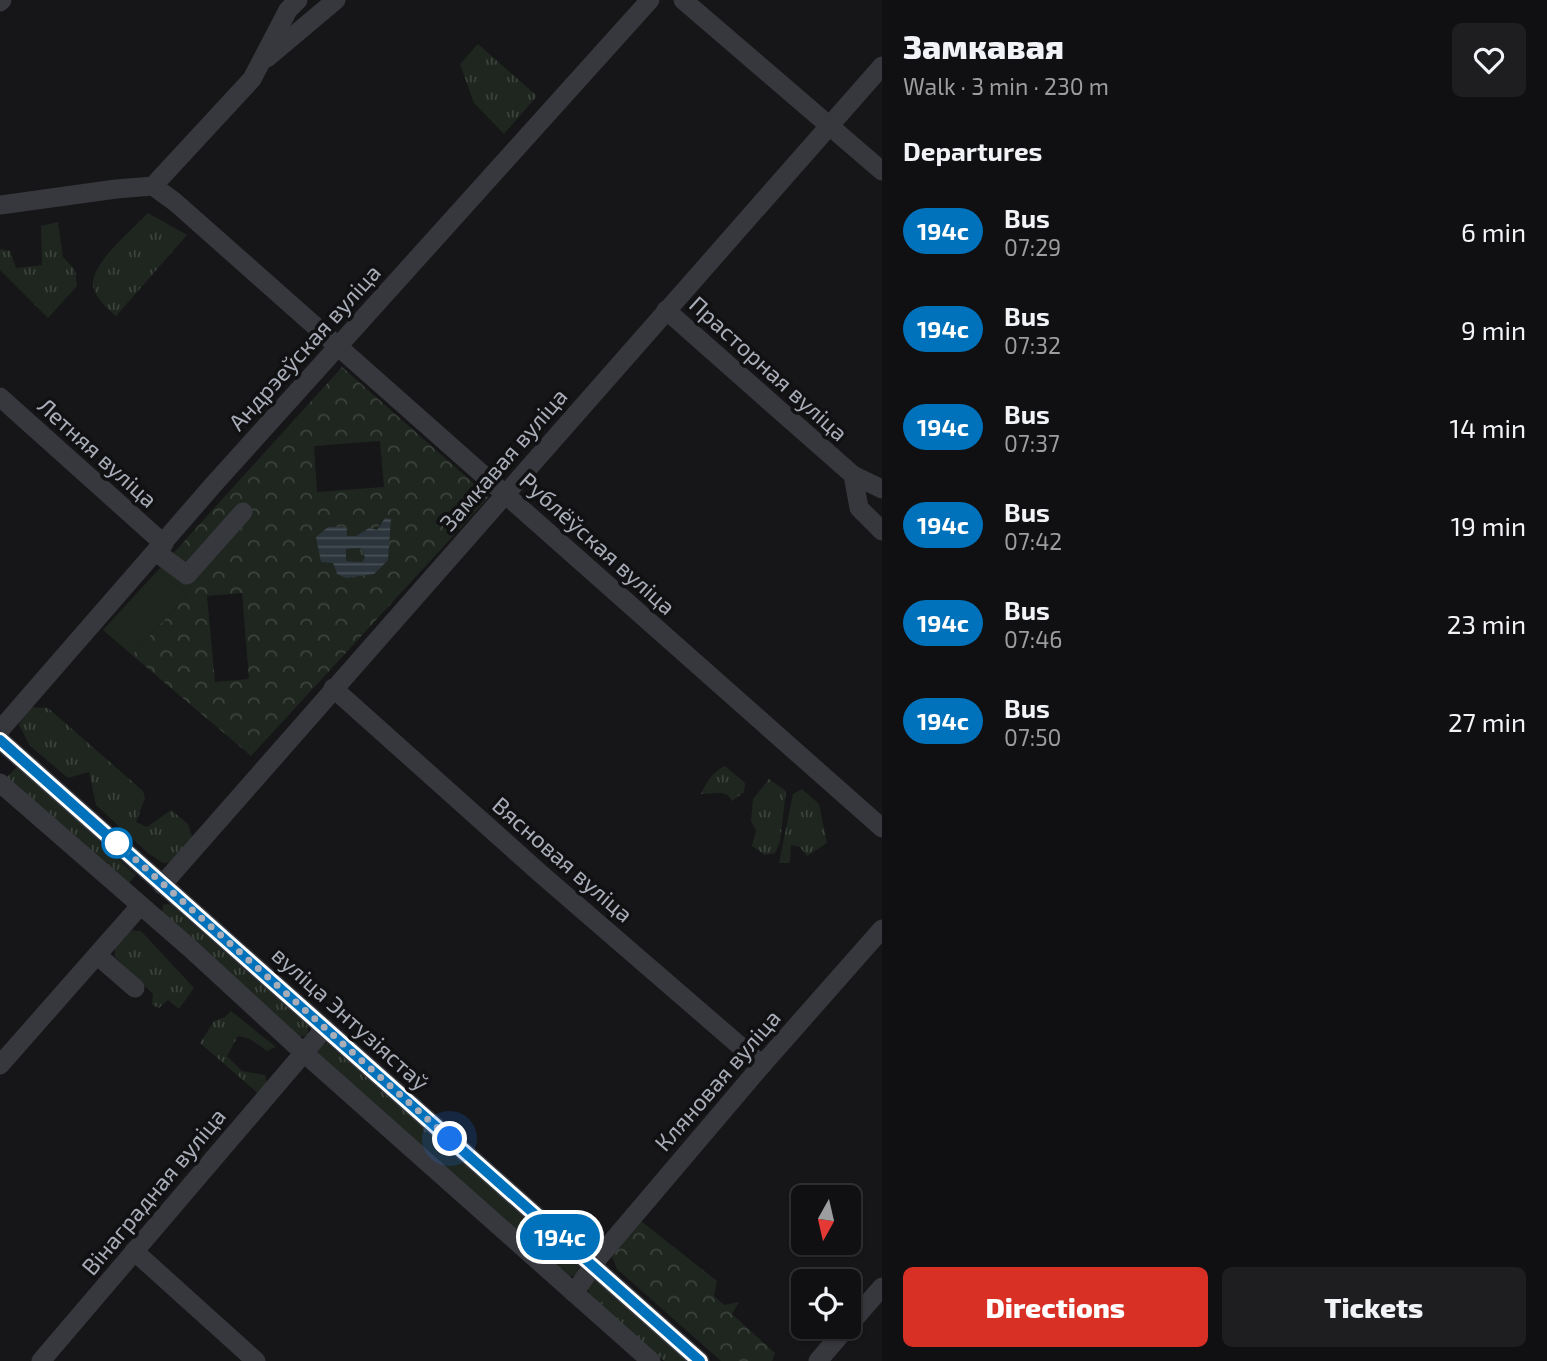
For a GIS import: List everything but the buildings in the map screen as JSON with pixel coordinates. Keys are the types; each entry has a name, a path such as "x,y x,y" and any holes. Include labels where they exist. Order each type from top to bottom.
{"street":[{"path":"0,205 116,188 153,186 252,79 288,10 298,0"},
{"path":"260,64 336,0"},
{"name":"Андрэеўская вуліца","path":"0,730 338,346 650,0"},
{"path":"683,0 882,171"},
{"name":"Замкавая вуліца","path":"0,1065 97,955 166,888 333,688 882,66"},
{"name":"Рублёўская вуліца","path":"153,186 175,202 882,828"},
{"name":"Прасторная вуліца","path":"666,310 853,475 859,508 882,531"},
{"name":"Летняя вуліца","path":"0,397 187,575 243,512"},
{"path":"853,475 882,488"},
{"name":"Вясновая вуліца","path":"333,688 541,874 762,1065"},
{"name":"вуліца Энтузіястаў","path":"0,740 699,1361"},
{"path":"0,783 651,1361"},
{"name":"Кляновая вуліца","path":"574,1293 600,1257 762,1065 882,929"},
{"path":"97,955 135,988"},
{"name":"Вінаградная вуліца","path":"41,1361 325,1028"},
{"path":"134,1251 256,1361"},
{"path":"861,1311 882,1287"},
{"path":"818,1361 837,1339"}],"green space":[{"path":"478,44 537,96 504,134 474,103 460,64"},
{"path":"148,213 187,235 116,316 97,295 93,286 94,277 105,257"},
{"path":"58,222 63,257 75,270 77,286 48,318 0,270 0,249 10,251 16,268 42,265 41,226"},
{"path":"342,367 489,497 251,756 132,655 187,595 159,569","holes":["380,441 384,487 317,492 314,446","380,523 390,530 388,542 364,574 346,577 337,574 333,563 347,536 356,536 369,528 377,531","242,593 249,679 215,682 207,596"]},
{"path":"360,548 365,557 362,562 346,561 346,549"},
{"path":"159,569 187,595 132,655 103,630"},
{"path":"26,707 48,708 143,791 145,798 136,822 147,827 171,810 188,824 192,837 177,861 163,863 148,853 96,805 89,772 68,778 30,746 19,725"},
{"path":"18,766 136,875 127,885 6,778"},
{"path":"725,766 745,783 744,792 732,801 728,795 721,793 701,794 710,778"},
{"path":"769,779 786,791 780,842 775,853 765,855 752,846 756,830 751,821 753,799"},
{"path":"802,789 819,804 827,843 807,856 800,847 791,845 790,863 779,863 793,794"},
{"path":"167,904 308,1026 308,1035 299,1037 162,914 163,905"},
{"path":"129,930 141,931 194,988 179,1009 168,1000 159,1008 152,1005 153,994 115,957 114,943"},
{"path":"231,1011 276,1047 267,1051 250,1039 238,1036 227,1056 242,1071 265,1075 267,1085 259,1094 200,1043 214,1021 225,1017"},
{"path":"326,1043 425,1126 579,1266 577,1275 568,1277 318,1053 318,1049"},
{"path":"641,1221 717,1281 714,1296 724,1305 739,1302 732,1314 775,1353 772,1361 721,1361 617,1269 611,1254"},
{"path":"594,1281 599,1282 689,1361 664,1361 589,1294 588,1288"}],"shaded area":[{"path":"385,518 391,519 388,560 374,574 346,578 337,574 333,563 321,562 316,537 328,527 346,527 347,536 356,536 369,528 377,530","holes":["360,548 365,557 362,562 346,561 346,549"]}],"bus line":[{"name":"194с","path":"0,740 700,1361"}],"route":[{"path":"117,843 450,1139"}]}
